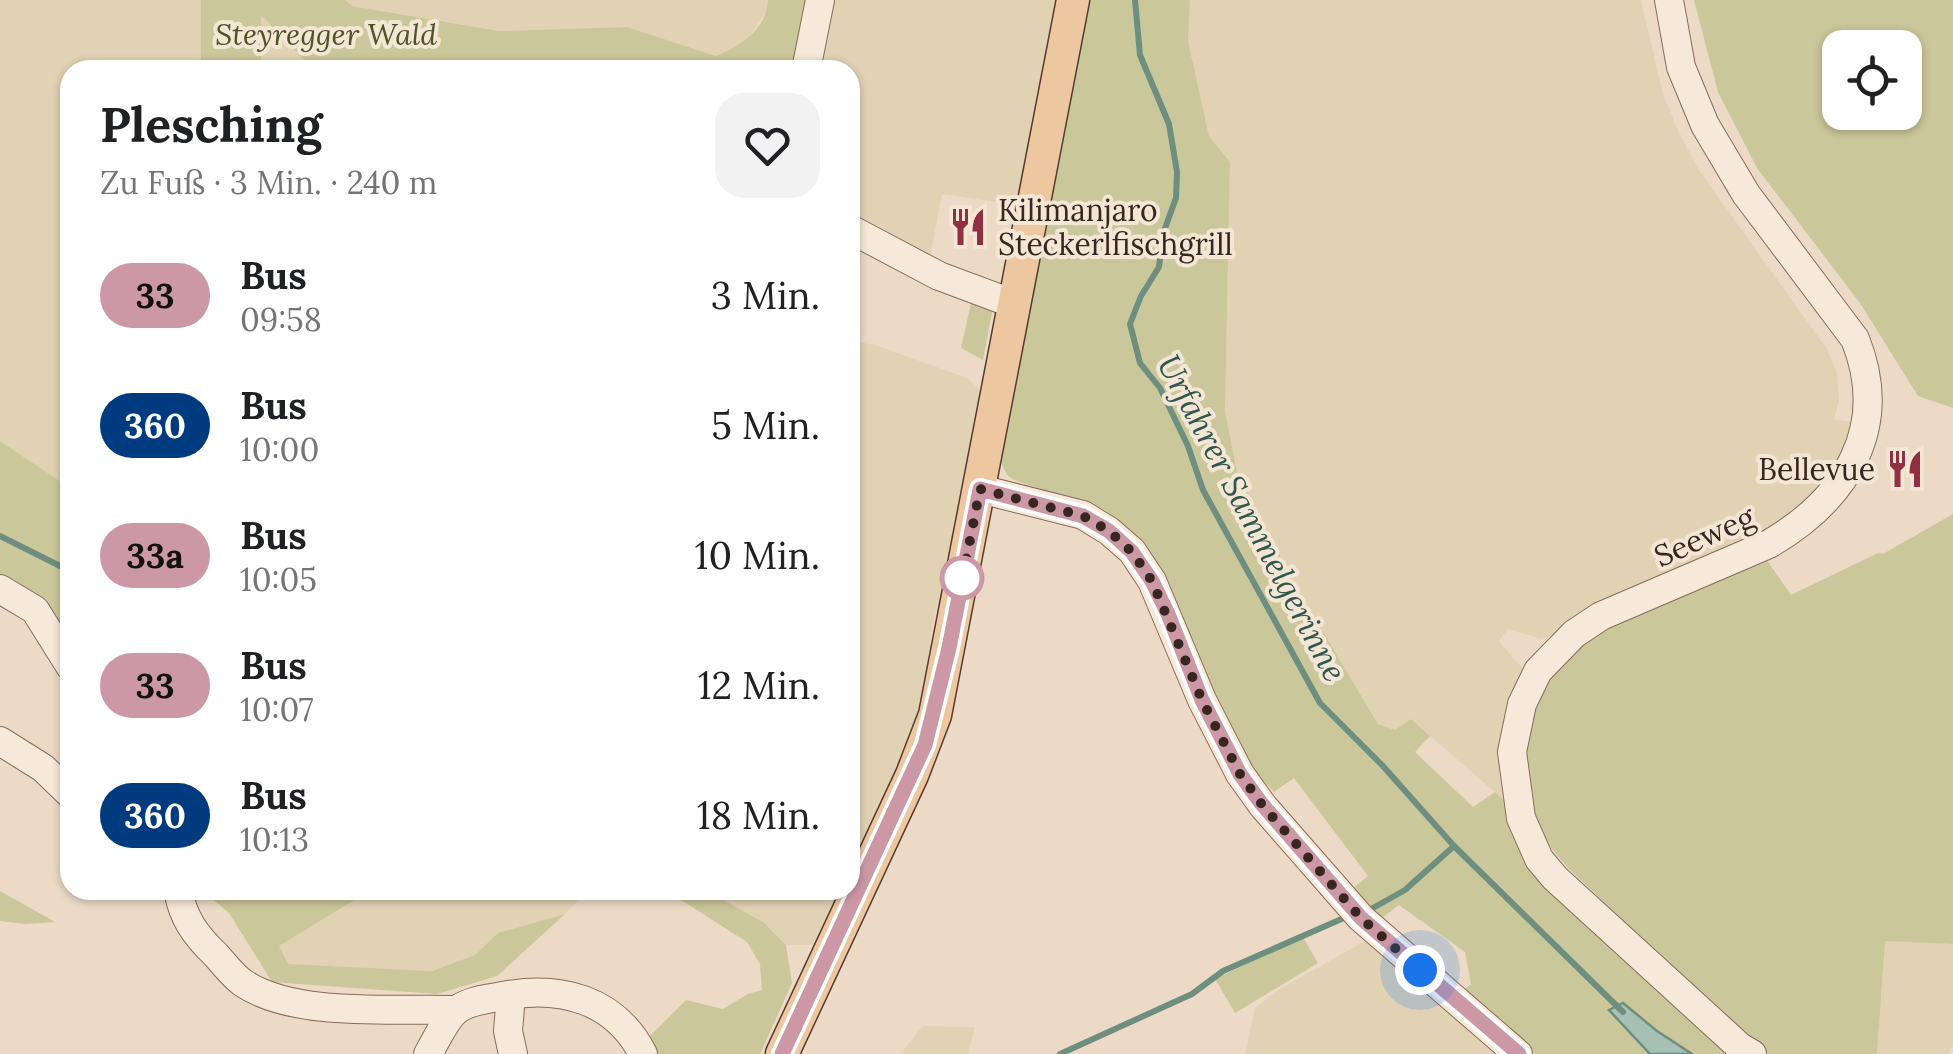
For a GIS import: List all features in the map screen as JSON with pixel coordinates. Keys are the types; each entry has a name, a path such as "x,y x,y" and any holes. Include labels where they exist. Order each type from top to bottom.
{"main road":[{"path":"860,885 925,745 949,648 1073,0"},
{"path":"782,1054 853,900"}],"street":[{"path":"808,60 820,0"},
{"name":"Seeweg","path":"1669,0 1681,67 1705,125 1746,194 1855,339 1869,384 1870,407 1850,468 1834,494 1795,529 1770,544 1601,616 1557,650 1538,671 1522,704 1514,731 1514,780 1525,832 1555,878 1752,1054"},
{"path":"860,234 939,276 1014,304"},
{"path":"980,489 1083,516 1109,531 1132,552 1152,581 1202,700 1240,774 1261,803 1361,918 1518,1054"},
{"path":"0,589 35,610 60,650"},
{"path":"0,741 43,768 60,784"},
{"path":"180,902 208,948 243,982 273,996 326,1006 456,1010 511,995 556,992 590,1001 614,1015 643,1054"},
{"path":"511,995 508,1031 513,1054"},
{"path":"428,1054 456,1010"}],"shaded area":[{"path":"0,0 201,0 201,60 60,60 60,481 0,441"},
{"path":"345,0 768,0 768,8 744,45 716,56 627,27 499,31 352,6"},
{"path":"836,0 1058,0 1017,205 942,194 929,264 860,226 860,60 818,60 829,9"},
{"path":"1190,0 1641,0 1663,94 1699,170 1827,349 1837,372 1839,401 1834,419 1851,422 1833,474 1815,497 1765,532 1684,565 1569,622 1555,634 1541,639 1508,629 1499,641 1523,669 1513,697 1505,801 1412,720 1395,730 1378,724 1294,583 1237,472 1225,411 1230,162 1209,136 1188,41"},
{"path":"260,14 304,60 261,60"},
{"path":"860,343 967,378 988,397 931,633 924,710 860,862"},
{"path":"355,900 578,900 565,914 498,933 475,955 432,971 287,964 278,946"},
{"path":"723,900 843,900 822,945 786,945 763,922"},
{"path":"1368,939 1501,1054 1245,1054 1255,1008 1280,989"},
{"path":"1885,940 1953,944 1953,1044 1948,1054 1877,1054"},
{"path":"1623,1003 1692,1054 1650,1054 1609,1010"},
{"path":"922,1026 975,1027 968,1054 901,1054"}],"green space":[{"name":"Steyregger Wald","path":"201,0 345,0 352,6 499,31 627,27 716,56 734,48 757,28 768,0 811,0 801,60 304,60 261,15 261,60 201,60"},
{"path":"1087,0 1190,0 1188,41 1209,136 1230,162 1225,411 1237,472 1294,583 1378,724 1395,730 1411,719 1430,736 1415,752 1473,807 1495,792 1505,801 1515,837 1740,1054 1535,1054 1461,992 1471,984 1465,952 1399,905 1382,918 1351,890 1368,876 1294,778 1274,792 1249,766 1230,733 1148,551 1105,510 1007,475 999,458"},
{"path":"1694,0 1953,0 1953,408 1918,396 1860,303 1757,168 1718,92"},
{"path":"972,299 993,307 983,360 961,348"},
{"path":"0,441 60,481 60,635 0,577"},
{"path":"1953,514 1953,944 1885,941 1877,1054 1768,1054 1569,869 1545,841 1522,768 1532,701 1555,665 1592,632 1766,559 1791,595 1883,554"},
{"path":"0,891 55,922 0,921"},
{"path":"214,900 355,900 279,946 288,964 432,971 475,955 498,933 565,914 497,976 437,994 272,982 229,913"},
{"path":"681,900 723,900 763,922 786,945 792,983 760,1054 653,1054 649,1037 686,1000 723,1009 762,990 760,964 747,942"},
{"path":"1303,937 1318,963 1235,1013 1215,979"}],"waterway":[{"name":"Urfahrer Sammelgerinne","path":"1135,0 1140,55 1169,124 1177,172 1176,198 1164,231 1159,267 1130,324 1140,363 1160,388 1188,446 1203,490 1320,703 1454,846 1623,1012"},
{"path":"0,536 60,566"},
{"path":"1373,908 1405,890 1454,846"},
{"path":"1060,1054 1192,994 1223,971 1346,917"}],"bus line":[{"name":"33","path":"860,885 925,745 936,709 980,489 1046,504 1083,516 1109,531 1132,552 1152,581 1202,700 1240,774 1261,803 1361,918 1519,1054"},
{"name":"33","path":"782,1054 853,900"}],"place":[{"name":"Kilimanjaro Steckerlfischgrill","path":"968,227"},
{"name":"Bellevue","path":"1905,469"}],"route":[{"path":"962,578 961,586 980,489 1083,516 1109,531 1132,552 1152,581 1202,700 1240,774 1361,918 1420,970"}]}
